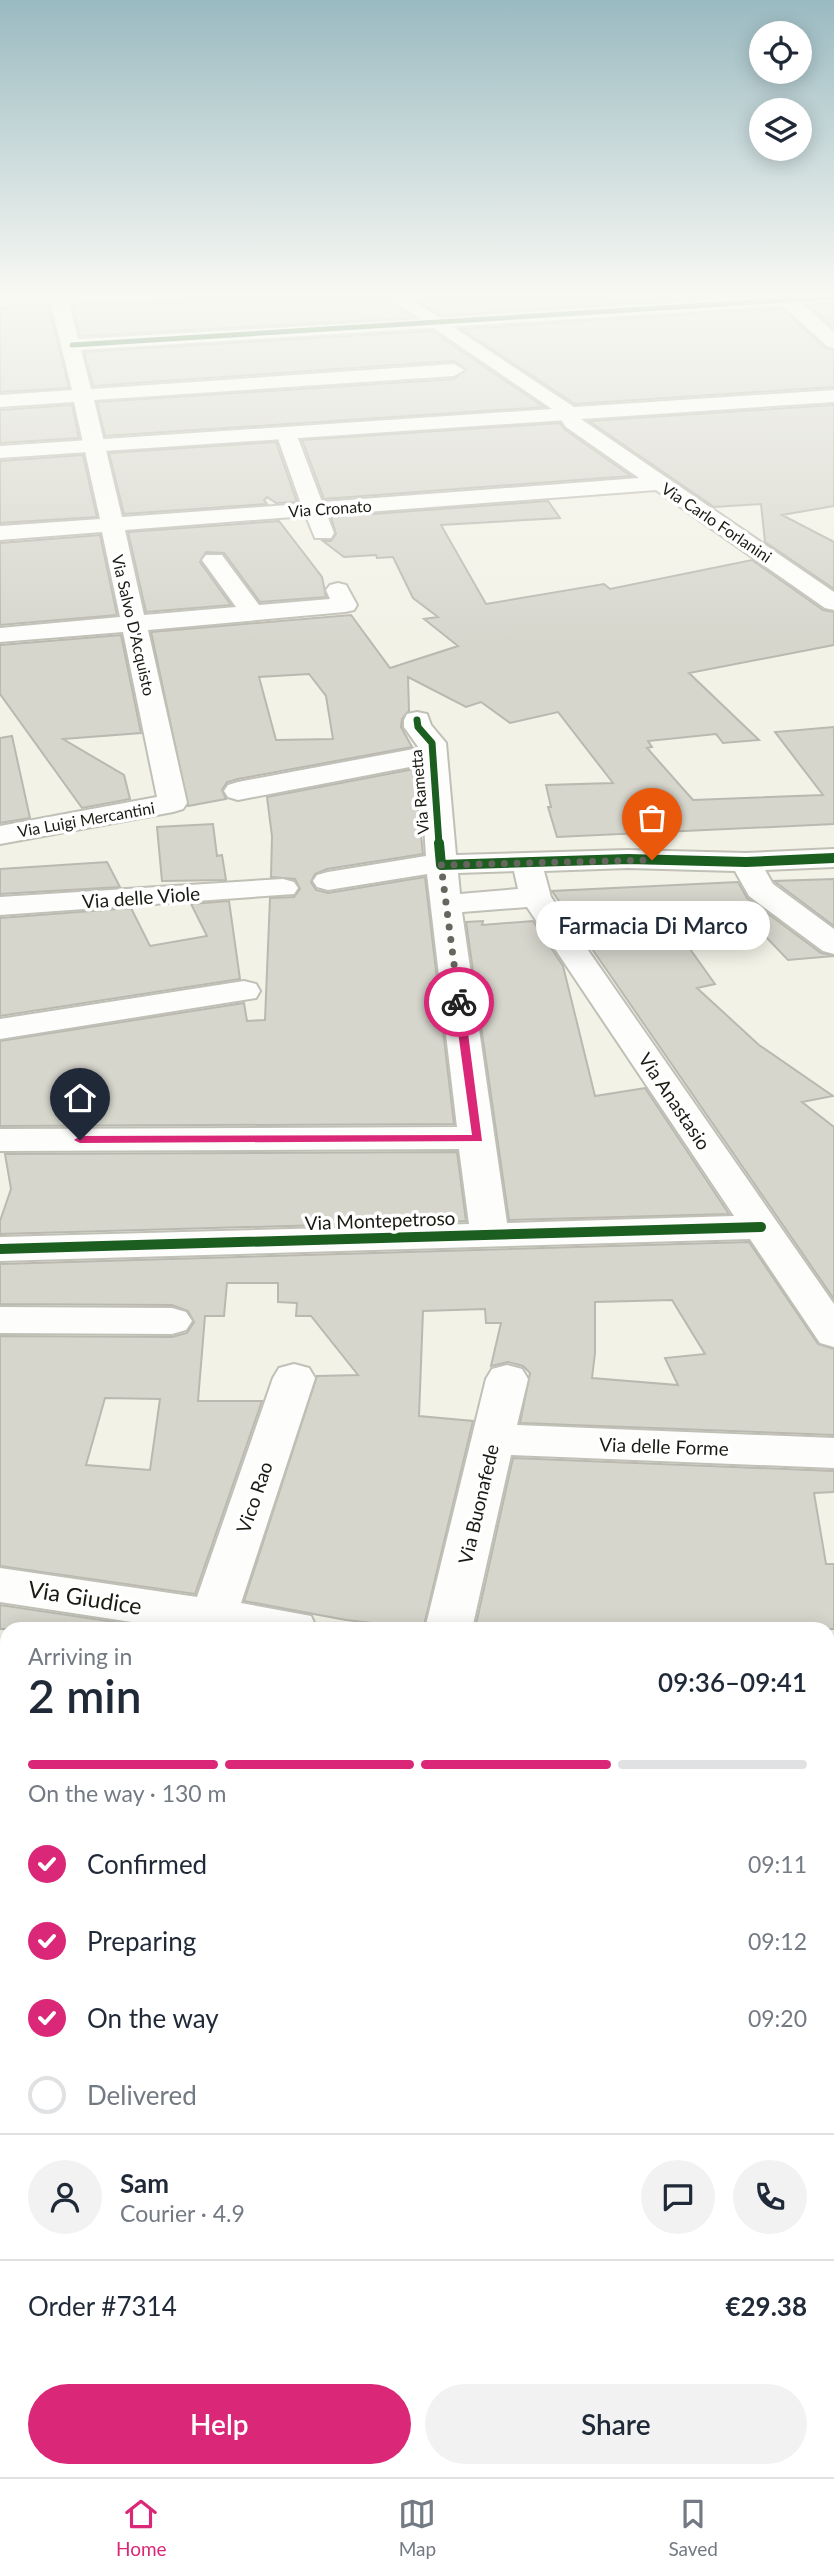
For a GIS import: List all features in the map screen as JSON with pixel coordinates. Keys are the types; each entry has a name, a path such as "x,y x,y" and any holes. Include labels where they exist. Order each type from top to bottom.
{"street":[{"name":"Via Salvo D'Acquisto","path":"87,411 173,803"},
{"name":"Via Carlo Forlanini","path":"566,411 573,423 834,603"},
{"path":"0,453 630,411"},
{"path":"286,433 324,535"},
{"name":"Via Cronato","path":"0,533 660,483"},
{"path":"214,560 270,635"},
{"path":"797,576 834,570"},
{"path":"0,635 345,605 338,590"},
{"name":"Via Rametta","path":"417,720 418,727 432,743 445,904 489,1234"},
{"path":"238,791 433,754"},
{"name":"Via Luigi Mercantini","path":"0,835 173,803"},
{"path":"328,881 441,865 628,859 746,862 834,858"},
{"name":"Via Anastasio","path":"526,862 536,897 834,1334"},
{"path":"746,862 760,889 834,944"},
{"name":"Via delle Viole","path":"0,906 283,888"},
{"path":"445,904 536,897"},
{"path":"0,1029 244,991"},
{"path":"0,1140 478,1138"},
{"name":"Via Montepetroso","path":"0,1249 761,1227"},
{"path":"0,1320 172,1321"},
{"name":"Vico Rao","path":"213,1617 294,1378"},
{"name":"Via Buonafede","path":"450,1622 507,1379"},
{"name":"Via delle Forme","path":"494,1439 834,1453"},
{"name":"Via Giudice","path":"0,1584 247,1622"}],"building":[{"path":"0,411 73,411 79,438 0,443"},
{"path":"99,411 490,411 105,436"},
{"path":"748,411 834,411 834,506 782,515 834,542 834,589 765,542 761,504 714,507 589,421"},
{"path":"560,423 564,429 631,476 324,499 302,440"},
{"path":"276,442 297,502 276,503 267,497 264,500 267,504 124,514 109,453"},
{"path":"83,455 97,517 0,523 0,461"},
{"path":"548,501 560,518 441,525 486,604 604,584 610,589 752,560 823,610 834,612 834,645 689,673 759,740 723,743 716,734 648,741 652,747 647,748 693,800 823,795 775,732 834,727 834,824 557,837 548,807 551,807 546,785 613,783 558,712 510,723 481,702 466,707 408,677 409,711 402,719 401,727 412,747 238,779 227,782 222,790 226,799 188,806 151,632 351,615 390,668 458,646 424,619 438,617 413,598 393,557 344,557 323,541 331,541 336,534 331,517","holes":["309,674 326,696 333,739 276,740 259,677"]},
{"path":"279,521 322,577 326,597 260,602 224,553 206,552 200,562 231,605 146,612 128,532"},
{"path":"100,535 117,615 0,625 0,543"},
{"path":"121,635 141,733 63,739 124,775 130,799 82,808 0,694 0,645"},
{"path":"12,736 30,818 0,823 0,738"},
{"path":"414,769 423,854 327,869 315,874 311,882 316,890 328,893 425,877 454,1124 0,1126 0,1041 244,1003 247,1021 265,1020 270,898 294,897 300,889 295,879 271,877 272,836 267,797"},
{"path":"213,824 217,856 222,855 226,880 162,881 157,827"},
{"path":"107,862 120,887 0,894 0,869"},
{"path":"834,879 834,926 774,881"},
{"path":"738,882 747,898 821,953 834,956 788,960 766,937 690,949 715,984 697,988 759,1045 833,1096 802,1102 834,1127 834,1299 552,891"},
{"path":"229,901 240,979 0,1016 0,918 131,908 150,946 207,936 191,904"},
{"path":"483,921 482,925 533,921 563,966 595,1096 645,1088 729,1214 509,1220 466,922"},
{"path":"457,1152 466,1221 0,1234 0,1221 11,1189 5,1154"},
{"path":"749,1242 818,1344 834,1349 834,1435 520,1423 530,1373 523,1366 508,1362 491,1366 501,1323 486,1323 485,1309 423,1311 419,1416 473,1421 425,1622 363,1622 244,1601 317,1376 358,1375 311,1316 296,1316 297,1303 278,1302 278,1283 227,1283 224,1316 205,1316 198,1401 262,1401 195,1594 0,1566 0,1336 172,1337 187,1333 194,1322 188,1311 172,1305 0,1304 0,1264","holes":["672,1300 705,1354 665,1358 678,1385 592,1378 595,1302","105,1398 160,1399 150,1470 86,1465"]},
{"path":"513,1458 834,1471 834,1492 814,1493 826,1564 834,1564 834,1622 477,1622"},
{"path":"0,1605 115,1622 0,1622"}],"cycle path":[{"path":"417,720 418,727 432,743 441,865 628,859 746,862 834,858"},
{"path":"0,1249 761,1227"}],"way so far":[{"path":"459,1002 441,865 652,860"}],"place":[{"name":"Farmacia Di Marco","path":"652,860"}],"route":[{"path":"80,1140 478,1138 459,1002"}]}
